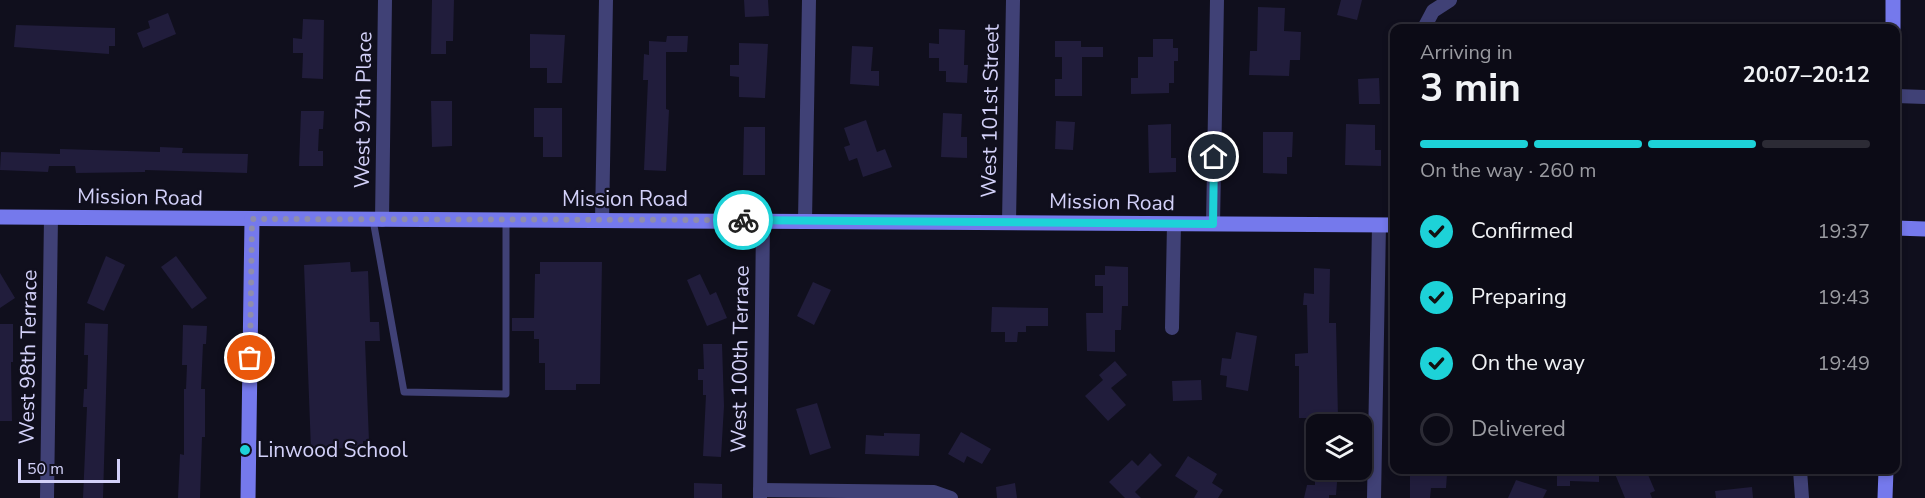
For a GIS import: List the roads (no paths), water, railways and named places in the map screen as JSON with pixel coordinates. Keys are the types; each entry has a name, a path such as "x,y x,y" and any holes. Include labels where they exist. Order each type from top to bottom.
{"main road":[{"path":"1893,0 1893,24"},
{"name":"Mission Road","path":"0,217 1390,225"},
{"path":"248,498 252,219"},
{"path":"1900,228 1925,229"},
{"path":"1886,474 1886,498"}],"street":[{"name":"West 97th Place","path":"378,220 385,0"},
{"path":"602,221 606,0"},
{"path":"805,220 809,0"},
{"name":"West 101st Street","path":"1009,222 1013,0"},
{"path":"1213,224 1217,0"},
{"path":"1426,24 1433,11 1450,0"},
{"path":"1900,96 1925,97"},
{"name":"West 98th Terrace","path":"47,498 51,217"},
{"name":"West 100th Terrace","path":"760,494 763,220"},
{"path":"1172,328 1174,224"},
{"path":"1374,498 1379,225"},
{"path":"1800,474 1802,498"},
{"path":"760,494 934,492 951,498"}],"lane":[{"path":"378,220 404,392 506,394 506,220"}],"place":[{"name":"Linwood School","path":"245,450"}]}
